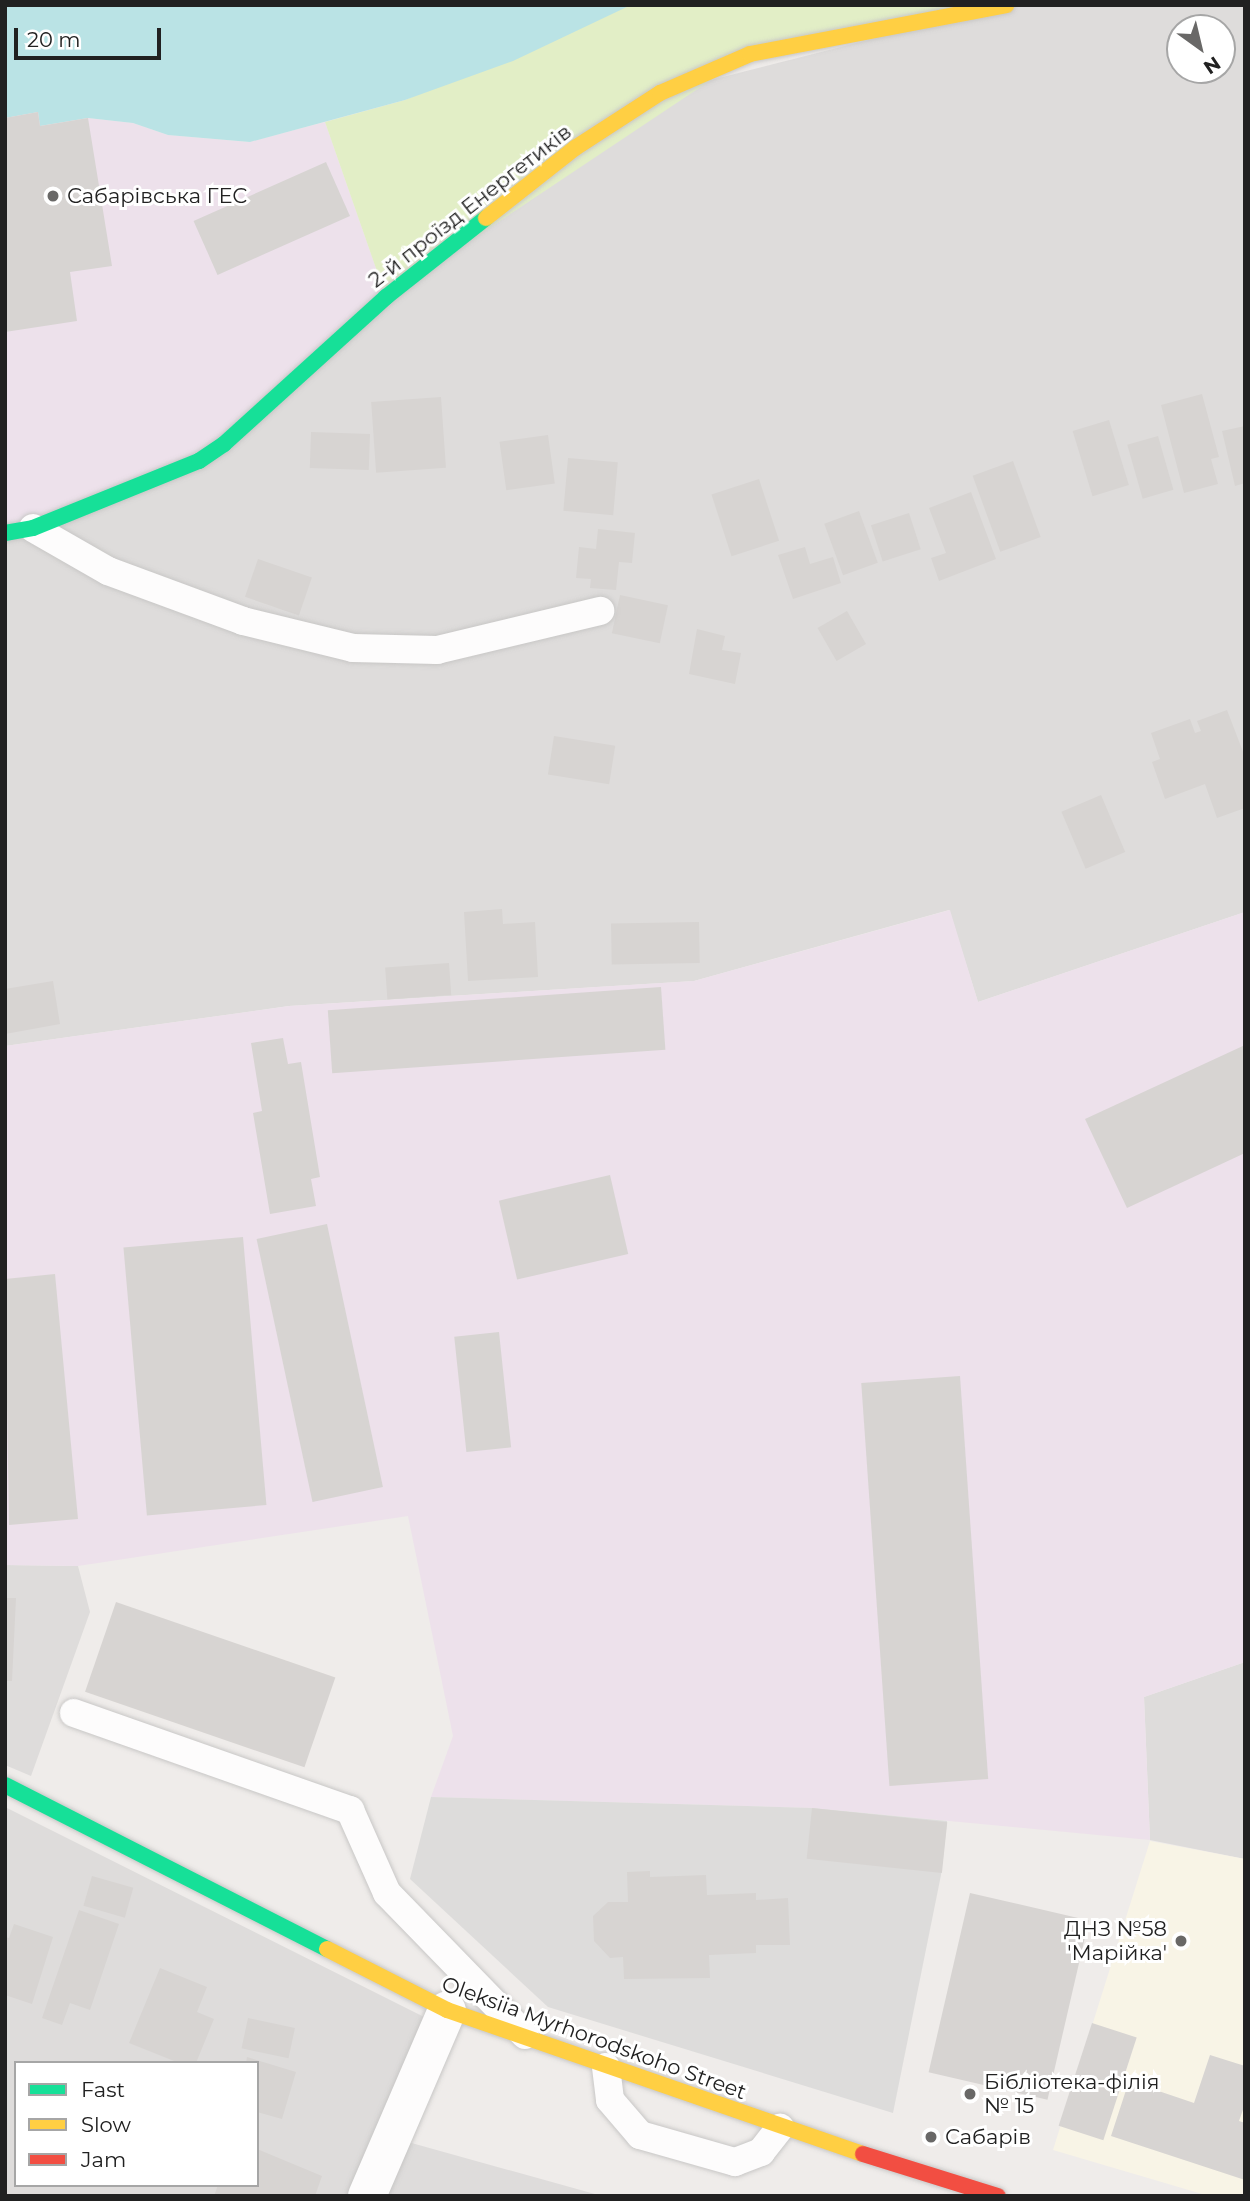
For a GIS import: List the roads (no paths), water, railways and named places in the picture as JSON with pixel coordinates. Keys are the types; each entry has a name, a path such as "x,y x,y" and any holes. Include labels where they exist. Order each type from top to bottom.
{"street":[{"name":"2-й проїзд Енергетиків","path":"19,530 172,475 224,444 386,298 575,148 660,93 750,54 1006,5"},
{"name":"Oleksiia Myrhorodskoho Street","path":"5,1784 447,2010 780,2128 991,2195"},
{"path":"367,2196 447,2010"}],"lane":[{"path":"19,530 108,571 243,621 353,648 437,650 600,611"},
{"path":"74,1713 350,1810 387,1894 529,2040"},
{"path":"606,2067 610,2101 640,2135 735,2162 761,2152 780,2128"}],"water":[{"path":"5,5 631,5 513,61 405,100 250,142 168,135 133,123 88,118 40,126 38,112 5,118"}],"place":[{"name":"Сабарівська ГЕС","path":"53,196"},
{"name":"ДНЗ №58 'Марійка'","path":"1181,1941"},
{"name":"Бібліотека-філія № 15","path":"970,2094"},
{"name":"Сабарів","path":"931,2137"}]}
